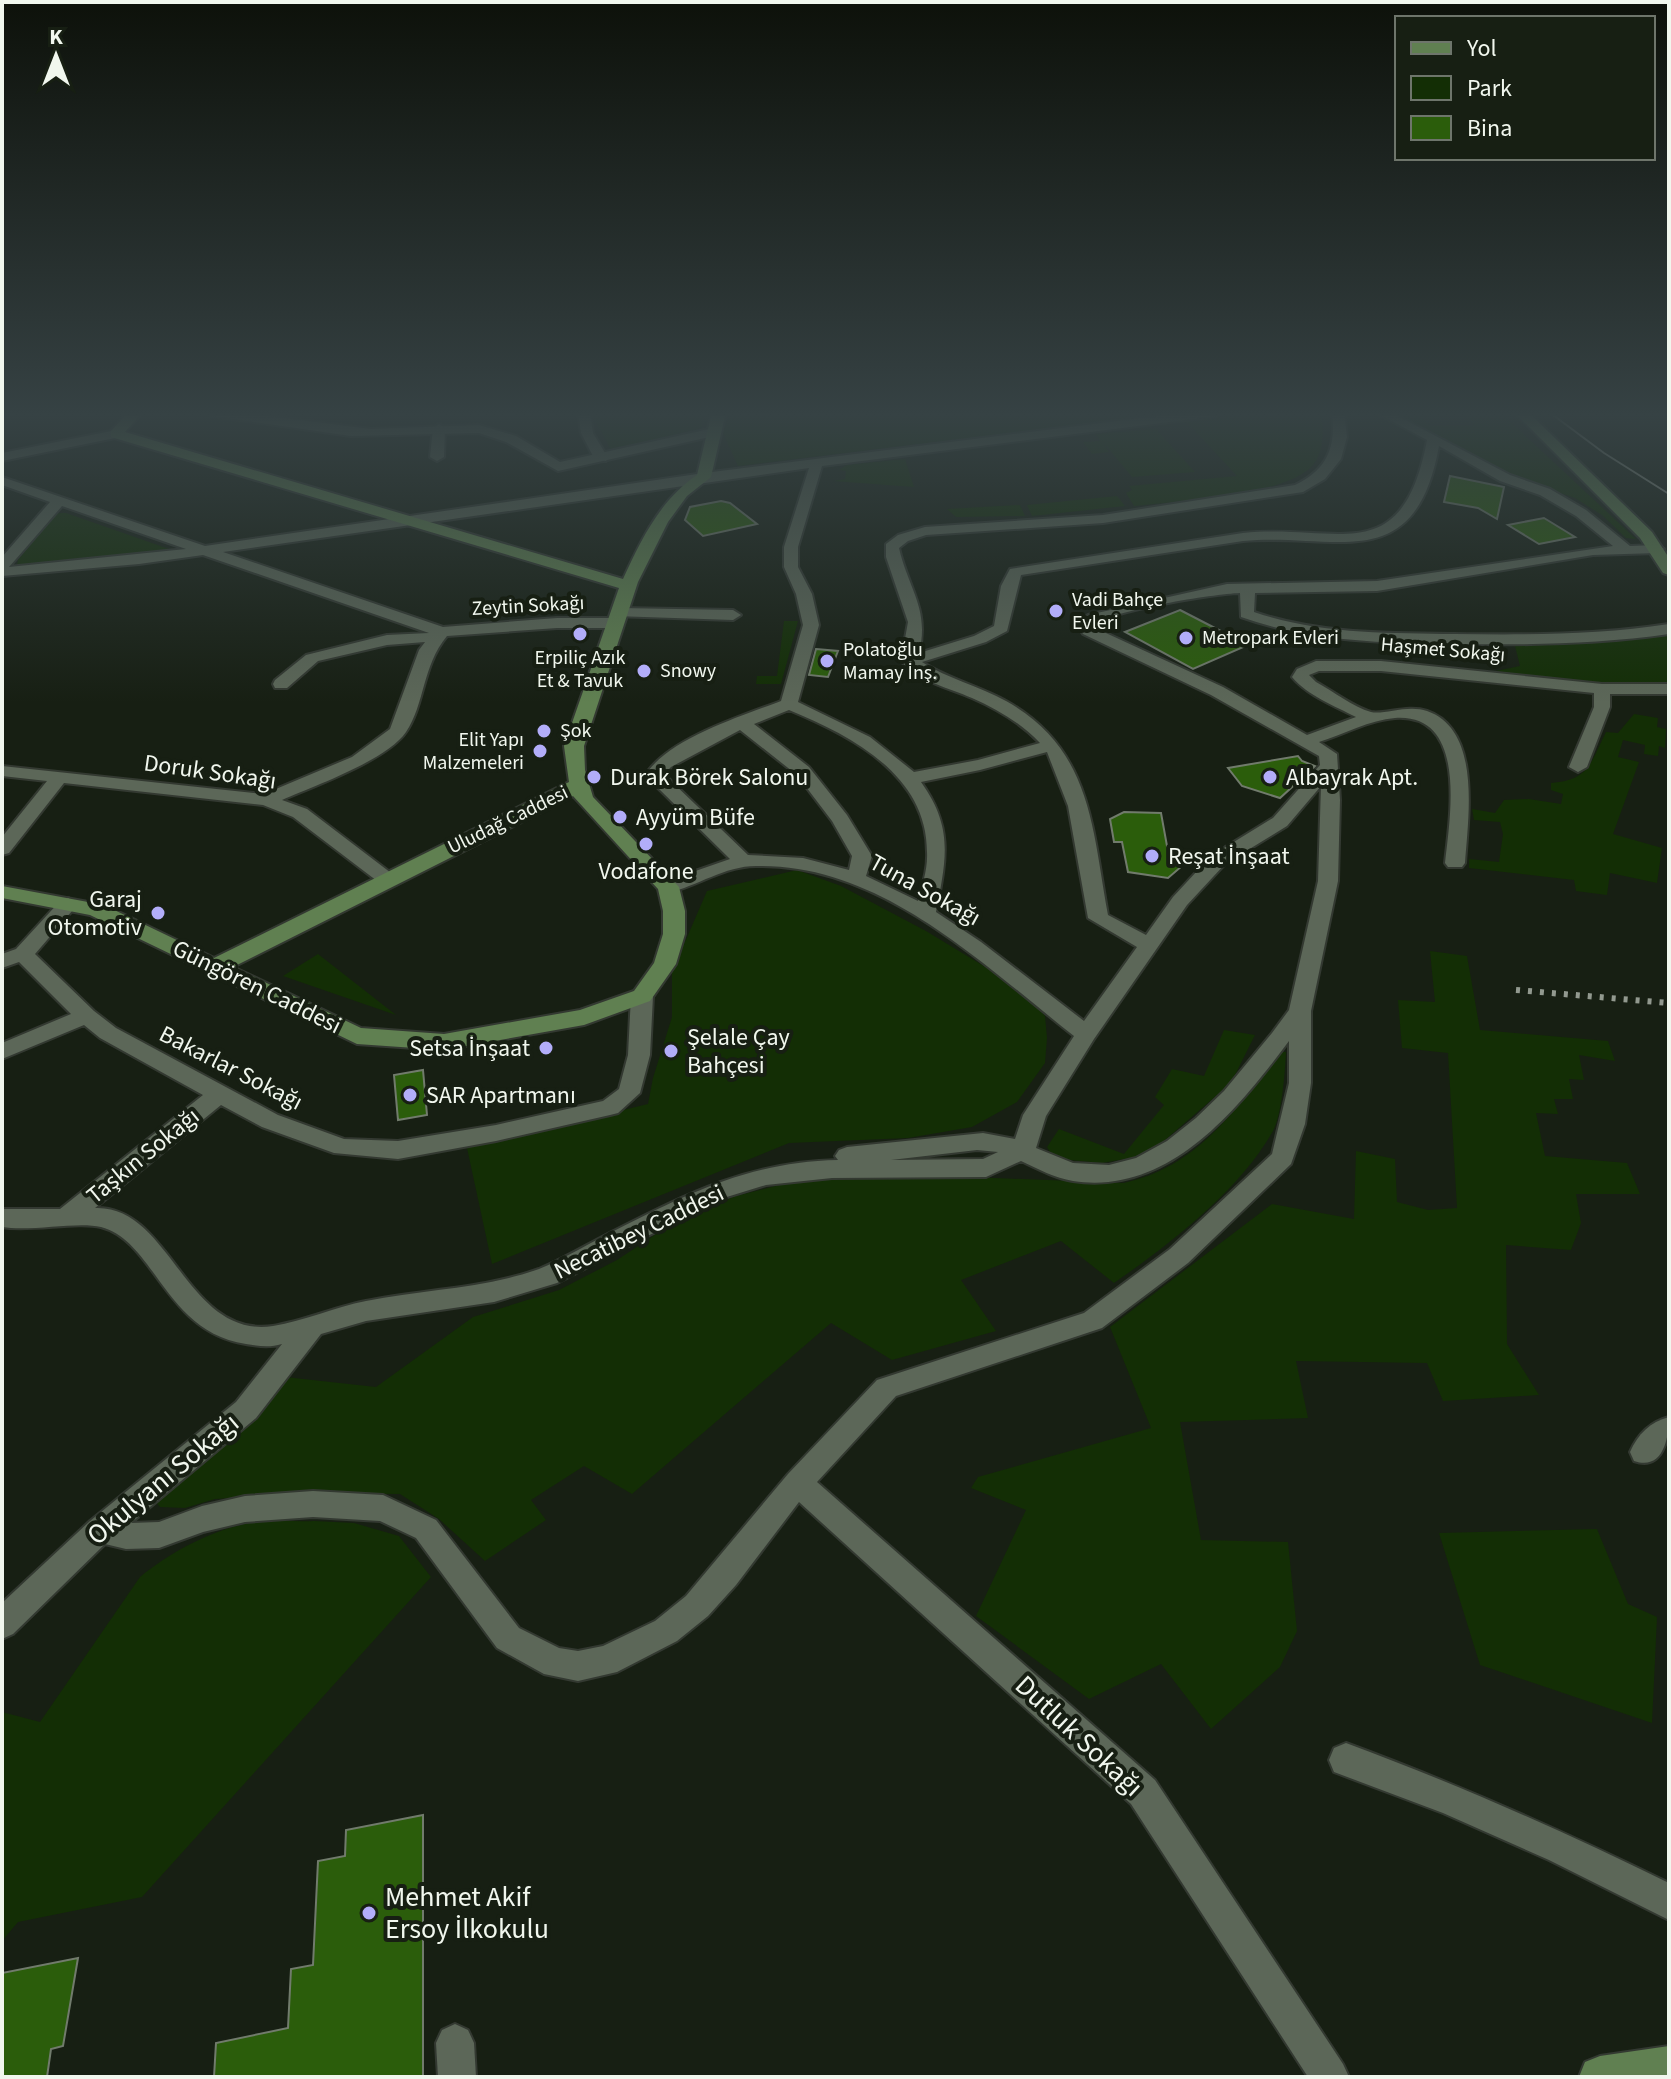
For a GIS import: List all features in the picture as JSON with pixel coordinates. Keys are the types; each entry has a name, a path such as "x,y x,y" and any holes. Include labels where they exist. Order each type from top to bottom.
{"main road":[{"path":"374,509 629,586"},
{"name":"Uludağ Caddesi","path":"217,966 579,785 574,746 629,586 650,541 670,509"},
{"path":"1617,509 1657,549 1669,570"},
{"path":"579,785 584,799 668,887 674,911 674,934 665,964 642,996"},
{"name":"Güngören Caddesi","path":"2,892 96,910 357,1036 444,1042 584,1017 642,996"},
{"path":"1600,2077 1669,2067"}],"street":[{"path":"2,569 52,509"},
{"path":"82,509 440,634 427,650 398,731 358,761 266,800"},
{"path":"2,569 204,551 470,509"},
{"path":"789,704 811,625 804,594 791,567 791,547 803,509"},
{"path":"909,661 917,625 910,596 894,567 891,547 903,538 943,529 1103,519 1168,509"},
{"path":"909,661 980,639 1001,628 1008,606 1008,585 1015,572 1264,535 1363,540 1379,533 1406,509"},
{"path":"1574,509 1624,548"},
{"path":"100,1530 126,1536 159,1535 202,1519 245,1509 313,1504 383,1508 426,1529 508,1638 555,1663 578,1666 606,1661 666,1631 697,1606 798,1483 887,1388 1093,1321 1179,1256 1283,1158 1300,1083 1300,1011 1328,881 1331,800 1328,754 1217,691 1089,631 1085,624 1093,618 1206,592 1248,588 1377,586 1497,564 1624,548 1657,549"},
{"path":"1248,588 1246,614 1269,624 1341,634 1530,640 1669,629"},
{"name":"Zeytin Sokağı","path":"281,684 312,658 387,640 618,618 733,615"},
{"path":"909,661 926,674 992,701 1023,718 1051,745 1072,783 1098,918 1147,944"},
{"name":"Haşmet Sokağı","path":"1372,719 1310,686 1300,677 1303,672 1316,666 1381,666 1602,689 1669,689"},
{"path":"1578,767 1602,707 1602,689"},
{"path":"744,862 661,781 657,771 661,763 789,704 822,716 873,744 908,779 927,805 937,854 925,914"},
{"path":"1308,740 1396,713 1425,713 1441,724 1455,757 1462,787 1455,863"},
{"path":"743,724 803,771 840,819 862,856 856,879"},
{"path":"908,779 980,765 1051,745"},
{"path":"1300,1011 1252,1073 1206,1124 1163,1155 1135,1169 1104,1174 1073,1172 1047,1163 1024,1149 1035,1115 1086,1034 1180,901 1218,860 1280,822 1327,768"},
{"name":"Doruk Sokağı","path":"2,771 266,800 300,813 388,880"},
{"path":"2,849 59,778"},
{"name":"Tuna Sokağı","path":"668,887 753,860 804,863 856,879 925,914 1005,969 1086,1034"},
{"path":"13,958 68,904"},
{"name":"Bakarlar Sokağı","path":"13,958 108,1033 270,1121 342,1147 398,1150 496,1133 610,1107 629,1093 639,1055 642,996"},
{"path":"2,1052 86,1016"},
{"name":"Taşkın Sokağı","path":"68,1216 218,1095"},
{"name":"Necatibey Caddesi","path":"2,1218 103,1217 134,1232 188,1302 229,1331 270,1337 366,1311 494,1292 548,1276 708,1194 765,1176 832,1169 986,1168 1024,1149"},
{"name":"Okulyanı Sokağı","path":"2,1624 100,1530 246,1410 313,1325"},
{"path":"1644,1452 1661,1431 1669,1429"},
{"name":"Dutluk Sokağı","path":"798,1483 1143,1792 1330,2077"},
{"path":"1346,1760 1448,1798 1519,1829 1669,1902"}],"green space":[{"path":"947,509 1022,509 1025,516 956,517"},
{"path":"1029,509 1097,509 1032,516"},
{"path":"1593,509 1604,509 1636,539 1626,538"},
{"path":"66,513 169,549 106,559 17,565 56,514"},
{"path":"784,621 798,621 781,684 756,684 757,676 777,676"},
{"path":"1669,635 1669,686 1604,685 1496,671 1520,666 1515,646"},
{"path":"1634,714 1658,718 1657,727 1666,729 1665,748 1659,746 1658,756 1644,754 1645,745 1623,740 1618,757 1639,762 1613,834 1662,848 1657,883 1610,873 1607,895 1576,891 1574,880 1469,868 1469,859 1499,862 1503,834 1500,822 1474,820 1472,809 1495,813 1504,800 1529,799 1561,804 1563,794 1551,790 1551,783 1581,774 1592,761 1606,732 1618,733"},
{"path":"797,870 841,886 926,931 1015,985 1031,1000 1045,1016 1045,1063 1017,1102 972,1127 908,1138 789,1143 492,1264 467,1148 648,1104 672,1017 672,972 707,891"},
{"path":"1430,951 1467,956 1480,1030 1608,1041 1615,1061 1579,1055 1584,1080 1569,1079 1573,1099 1554,1099 1558,1114 1536,1113 1545,1156 1627,1163 1640,1194 1576,1194 1581,1223 1571,1250 1506,1245 1507,1344 1539,1395 1443,1401 1427,1363 1296,1361 1308,1418 1180,1422 1201,1540 1288,1542 1297,1631 1280,1667 1211,1729 1161,1664 1089,1699 976,1616 1026,1510 971,1488 978,1477 1151,1428 1110,1327 1272,1204 1354,1219 1356,1151 1395,1159 1397,1202 1428,1210 1457,1208 1448,1053 1402,1048 1398,1000 1435,1002"},
{"path":"318,954 396,1015 283,976"},
{"path":"1224,1030 1255,1035 1231,1083 1158,1146 1136,1157 1102,1163 1052,1155 1047,1147 1059,1129 1124,1154 1164,1105 1155,1097 1172,1069 1204,1076"},
{"path":"1281,1052 1286,1052 1279,1115 1259,1153 1202,1215 1114,1283 1061,1241 961,1280 996,1331 892,1360 831,1323 632,1494 584,1466 531,1500 546,1520 485,1561 439,1519 400,1494 301,1493 215,1499 185,1508 160,1507 154,1500 285,1377 376,1387 473,1317 559,1290 617,1260 676,1221 736,1196 795,1181 832,1176 918,1175 1124,1183 1151,1175 1195,1149 1231,1114"},
{"path":"354,1523 399,1536 431,1577 142,1897 18,1922 2,1941 2,1712 40,1722 140,1577 176,1552 217,1532 245,1524"},
{"path":"1597,1529 1628,1604 1657,1617 1652,1723 1480,1665 1439,1533"}],"building":[{"path":"689,509 738,509 757,524 703,536 685,520"},
{"path":"1480,509 1499,509 1497,519"},
{"path":"1544,518 1575,537 1539,544 1508,525"},
{"name":"Metropark Evleri","path":"1180,610 1248,645 1193,669 1125,632"},
{"name":"Polatoğlu Mamay İnş.","path":"816,649 838,651 828,677 809,675"},
{"name":"Albayrak Apt.","path":"1298,756 1315,766 1280,798 1242,786 1228,768"},
{"path":"1124,812 1161,813 1167,846 1177,846 1182,866 1168,878 1128,872 1122,842 1114,842 1110,819"},
{"name":"SAR Apartmanı","path":"423,1070 427,1115 398,1120 394,1075"},
{"name":"Mehmet Akif Ersoy İlkokulu","path":"423,1815 423,2077 214,2077 216,2043 288,2028 291,1969 313,1965 318,1861 345,1856 346,1830"},
{"path":"78,1958 63,2046 51,2049 47,2077 2,2077 2,1973"}],"railway":[{"path":"1516,990 1669,1003"}],"place":[{"name":"Vadi Bahçe Evleri","path":"1056,611"},
{"name":"Erpiliç Azık Et & Tavuk","path":"580,634"},
{"name":"Metropark Evleri","path":"1186,638"},
{"name":"Polatoğlu Mamay İnş.","path":"827,661"},
{"name":"Snowy","path":"644,671"},
{"name":"Şok","path":"544,731"},
{"name":"Elit Yapı Malzemeleri","path":"540,751"},
{"name":"Durak Börek Salonu","path":"594,777"},
{"name":"Albayrak Apt.","path":"1270,777"},
{"name":"Ayyüm Büfe","path":"620,817"},
{"name":"Vodafone","path":"646,844"},
{"name":"Reşat İnşaat","path":"1152,856"},
{"name":"Garaj Otomotiv","path":"158,913"},
{"name":"Setsa İnşaat","path":"546,1048"},
{"name":"Şelale Çay Bahçesi","path":"671,1051"},
{"name":"SAR Apartmanı","path":"410,1095"},
{"name":"Mehmet Akif Ersoy İlkokulu","path":"369,1913"}]}
